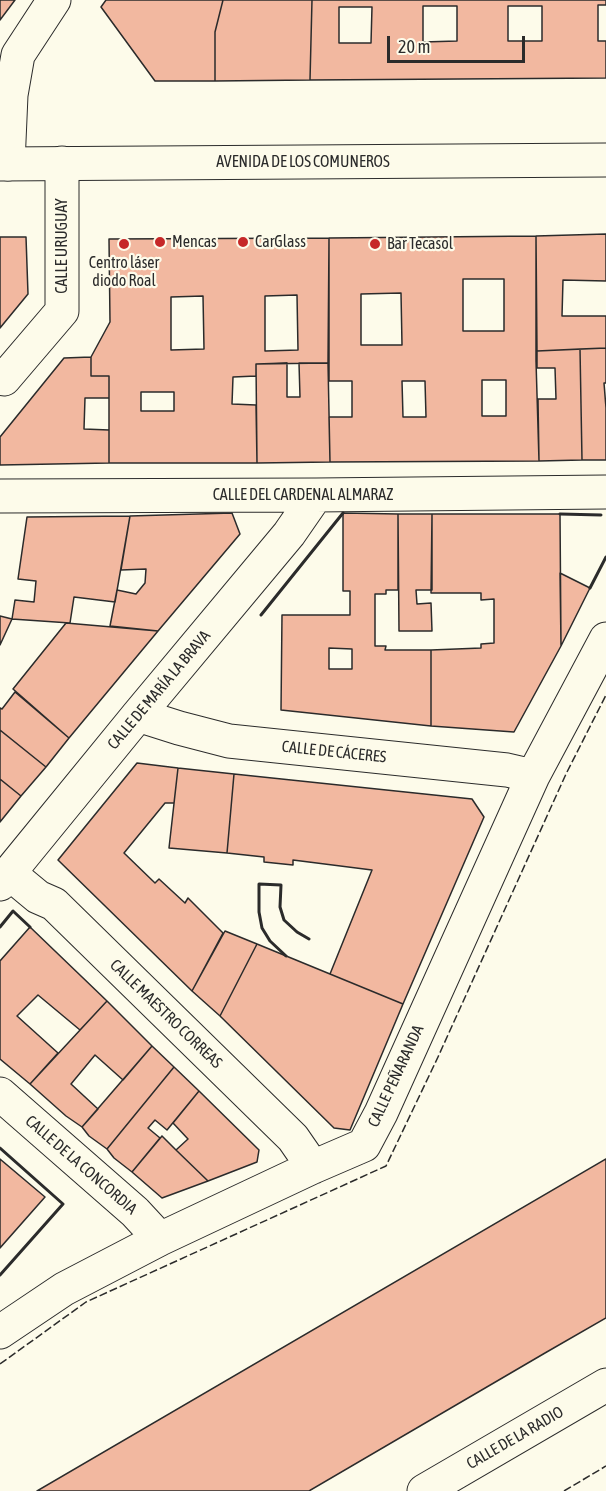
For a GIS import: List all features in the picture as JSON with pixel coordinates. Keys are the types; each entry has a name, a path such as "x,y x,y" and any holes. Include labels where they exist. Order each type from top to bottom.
{"street":[{"path":"4,164 11,94 18,55 54,0"},
{"name":"AVENIDA DE LOS COMUNEROS","path":"4,164 606,160"},
{"name":"CALLE URUGUAY","path":"4,379 62,311 62,163"},
{"name":"CALLE DEL CARDENAL ALMARAZ","path":"0,496 606,492"},
{"name":"CALLE DE MARÍA LA BRAVA","path":"5,879 289,534 316,495"},
{"name":"CALLE PEÑARANDA","path":"0,1332 64,1289 160,1239 364,1145 381,1113 533,776 606,639"},
{"name":"CALLE DE CÁCERES","path":"138,715 229,741 507,770 533,776"},
{"name":"CALLE MAESTRO CORREAS","path":"5,879 54,904 294,1138 313,1167"},
{"name":"CALLE DE LA CONCORDIA","path":"0,1094 135,1212 160,1239"},
{"name":"CALLE DE LA RADIO","path":"424,1491 606,1385"}],"building":[{"path":"0,0 15,0 0,20"},
{"path":"106,0 223,0 215,32 215,81 155,81 101,7"},
{"path":"223,0 312,0 310,80 215,81 215,32"},
{"path":"312,0 606,0 606,5 598,5 598,41 606,41 606,78 310,80","holes":["423,6 457,6 457,41 423,42","508,6 542,6 542,41 508,41","339,7 372,7 371,43 339,43"]},
{"path":"606,234 606,281 563,280 562,316 606,316 606,348 537,351 536,236"},
{"path":"536,236 539,461 330,462 329,417 352,417 352,381 329,381 329,238","holes":["463,279 504,279 504,331 463,331","401,293 402,345 361,345 361,294","482,380 506,380 506,416 482,416","402,381 425,381 426,417 403,417"]},
{"path":"0,237 26,237 28,294 0,328"},
{"path":"329,238 328,363 256,364 256,376 233,377 232,404 256,405 257,463 109,463 109,376 91,376 91,357 110,322 109,239","holes":["297,295 298,350 265,351 265,296","203,296 204,349 171,350 171,297","141,392 174,392 174,411 141,411"]},
{"path":"606,348 606,383 604,383 606,460 582,460 580,349"},
{"path":"580,349 582,460 539,461 538,399 556,399 555,368 537,368 537,351"},
{"path":"91,357 91,376 109,376 109,398 85,398 84,429 109,430 109,463 0,465 0,437 64,358"},
{"path":"287,363 287,397 300,397 299,363 328,363 330,462 257,463 256,364"},
{"path":"232,513 240,534 158,631 110,626 117,590 136,594 145,583 146,569 121,570 130,516"},
{"path":"343,513 398,514 398,590 386,590 386,594 375,594 375,646 386,646 385,650 431,650 431,726 281,710 282,615 350,615 350,591 343,591","holes":["329,648 352,649 352,669 329,669"]},
{"path":"398,514 432,514 432,590 416,590 417,604 431,603 432,631 399,631"},
{"path":"432,514 560,514 561,646 514,732 431,726 431,650 481,648 481,644 494,643 494,599 481,600 481,593 431,593"},
{"path":"130,516 115,602 74,597 70,623 12,619 15,600 34,602 36,581 18,579 27,517"},
{"path":"560,573 590,588 561,646"},
{"path":"0,616 12,619 0,645"},
{"path":"66,623 158,631 69,738 13,689"},
{"path":"15,692 69,738 46,767 0,730 0,708 2,709"},
{"path":"0,730 46,767 21,796 0,779"},
{"path":"137,763 178,768 174,803 165,803 124,853 155,883 159,879 185,903 188,898 223,933 192,991 58,860"},
{"path":"178,768 234,774 227,853 169,848"},
{"path":"234,774 472,799 484,817 403,1004 330,974 372,870 293,860 293,865 264,862 264,857 227,853"},
{"path":"0,779 21,796 0,822"},
{"path":"30,927 107,1001 80,1030 38,995 17,1016 58,1053 30,1084 0,1059 0,961"},
{"path":"225,931 257,944 220,1016 192,991"},
{"path":"257,944 403,1004 350,1130 334,1128 220,1016"},
{"path":"107,1001 152,1046 123,1080 95,1055 71,1084 98,1109 82,1127 30,1084"},
{"path":"152,1046 174,1067 107,1149 89,1136 82,1127"},
{"path":"174,1067 199,1091 167,1130 155,1120 148,1128 160,1138 132,1172 114,1158 107,1149"},
{"path":"199,1091 259,1150 257,1162 208,1181 176,1150 188,1139 173,1123"},
{"path":"162,1136 208,1181 162,1198 132,1172"},
{"path":"0,1159 45,1197 0,1248"},
{"path":"606,1159 606,1318 309,1491 37,1491"}],"fence":[{"path":"0,1364 86,1302 386,1166 566,774 606,695"},
{"path":"564,1491 606,1466"}],"wall":[{"path":"261,615 343,513"},
{"path":"560,514 601,515"},
{"path":"590,588 606,557"},
{"path":"286,956 270,941 262,928 259,912 259,884 281,885 280,907 284,920 309,939"},
{"path":"0,927 13,911 30,927"},
{"path":"0,1148 63,1204 0,1275"}],"place":[{"name":"Mencas","path":"160,242"},
{"name":"CarGlass","path":"243,242"},
{"name":"Centro láser diodo Roal","path":"124,244"},
{"name":"Bar Tecasol","path":"375,244"}]}
